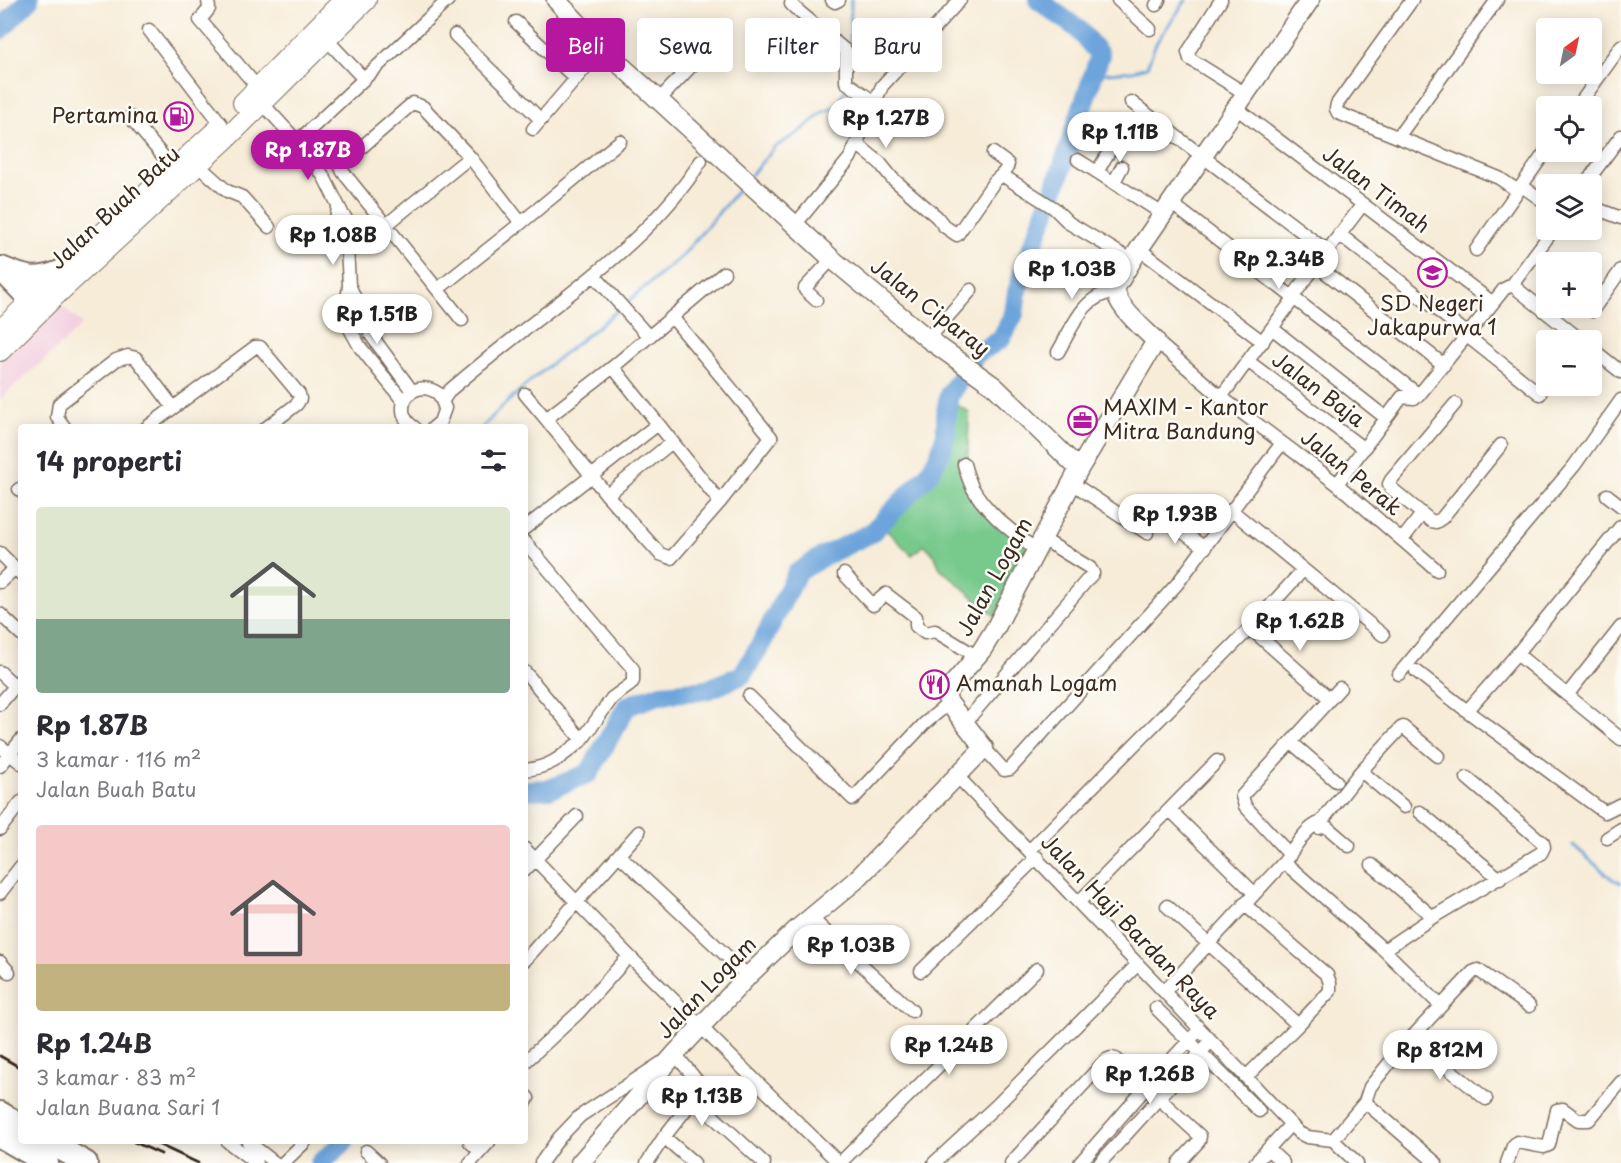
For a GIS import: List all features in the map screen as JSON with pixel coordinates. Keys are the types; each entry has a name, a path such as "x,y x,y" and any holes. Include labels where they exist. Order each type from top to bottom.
{"highway":[{"path":"0,274 37,279 60,272"},
{"path":"0,274 31,310"},
{"path":"0,1113 18,1123"},
{"path":"0,1136 47,1163"},
{"path":"53,1144 86,1163"}],"main road":[{"name":"Jalan Buah Batu","path":"0,331 31,310 193,160 260,95 344,0"},
{"name":"Jalan Buah Batu","path":"0,351 60,272 173,168 193,160 222,125 327,40 366,0"}],"street":[{"path":"208,0 208,11 200,20 298,141 324,177 340,215 345,238 349,286 346,308 349,327 360,347 404,402"},
{"path":"298,141 448,0"},
{"path":"792,0 791,3 796,9 846,51 848,84 874,102"},
{"path":"832,0 836,2 840,0"},
{"path":"795,225 850,158 882,86 960,0"},
{"name":"Jalan Timah","path":"1221,0 1187,56 1363,204 1493,303"},
{"path":"1155,341 1116,297 1116,286 1202,156 1310,0"},
{"path":"1412,0 1337,104 1338,113 1499,178 1536,197"},
{"path":"1398,136 1497,0"},
{"path":"560,1 575,18"},
{"path":"1126,3 1150,29"},
{"path":"516,22 576,79"},
{"path":"149,30 222,125"},
{"path":"455,35 537,124 582,72"},
{"path":"327,40 364,79"},
{"path":"1585,96 1621,46"},
{"path":"444,395 594,275 661,214 678,195 706,155 659,100 625,69"},
{"path":"659,100 686,72"},
{"path":"1131,102 1327,251"},
{"path":"462,320 341,168 342,164 412,103 423,107 470,157 521,224"},
{"path":"130,117 173,168"},
{"path":"1592,174 1621,136"},
{"path":"1097,172 1117,138"},
{"path":"438,289 521,224 620,141"},
{"path":"857,144 880,163 892,178 937,217 945,227 957,235 1008,164 993,153"},
{"name":"Jalan Ciparay","path":"706,155 748,181 832,259 928,339 1008,397 1076,476"},
{"path":"345,238 365,239 387,225 470,157"},
{"path":"193,160 227,190 242,197 269,227"},
{"path":"1078,160 1114,182 1167,208 1293,296 1410,393"},
{"path":"1476,250 1538,162"},
{"path":"1114,182 1122,167"},
{"path":"1002,175 1049,205 1069,223 1135,255 1263,342"},
{"name":"Jalan Baja","path":"1221,397 1273,329 1293,296 1363,204"},
{"path":"1602,211 1621,218"},
{"path":"1339,234 1536,391"},
{"path":"1337,484 1386,418 1410,393 1444,365 1504,289 1512,285 1546,240"},
{"path":"816,300 805,288 832,259"},
{"path":"1316,265 1444,365"},
{"path":"1602,297 1621,270"},
{"path":"546,419 614,367 724,273"},
{"path":"594,275 649,337"},
{"path":"1512,285 1568,330"},
{"path":"349,286 371,334 412,391"},
{"path":"928,339 970,290"},
{"path":"1058,352 1089,302 1106,292 1115,293"},
{"path":"525,394 607,495 660,554 667,558 674,557 771,437 672,317"},
{"path":"1273,329 1386,418"},
{"name":"Jalan Perak","path":"1155,341 1221,397 1337,484 1437,570"},
{"name":"Jalan Logam","path":"949,703 946,695 949,687 976,656 996,627 1076,476 1155,341"},
{"path":"160,423 173,407 255,347 260,347 299,394 300,399 297,405 271,424"},
{"path":"62,424 57,417 59,405 116,360 128,356 136,358 173,407"},
{"path":"1602,357 1621,372"},
{"name":"Jalan Baja","path":"1249,362 1364,449"},
{"path":"614,367 720,502"},
{"path":"407,424 403,409 404,402 412,391 426,388 444,395"},
{"path":"440,424 444,415 444,395"},
{"path":"1399,674 1574,466 1621,400"},
{"path":"1455,404 1389,484 1391,488 1431,521 1436,522 1442,518 1501,445"},
{"path":"528,526 658,424"},
{"path":"607,495 672,442"},
{"path":"749,696 853,799 924,724 949,703 1004,770 1010,769 1177,585 1282,443"},
{"path":"964,464 972,487 1004,526 1090,568 1093,573 964,724"},
{"path":"1076,476 1147,533"},
{"path":"1607,495 1621,506"},
{"path":"1231,510 1383,635"},
{"path":"1402,540 1422,514"},
{"path":"1163,518 1205,548"},
{"path":"1467,711 1517,654 1621,526"},
{"path":"528,544 633,669 633,681 612,698 582,740 553,763 528,769"},
{"path":"0,553 18,571 0,582"},
{"path":"921,971 1303,570"},
{"path":"844,574 873,605 886,594 916,617 915,624 925,633 935,631 976,656"},
{"path":"0,614 18,631"},
{"path":"1567,695 1621,627"},
{"path":"1250,628 1330,699"},
{"path":"1517,654 1618,733"},
{"path":"1416,671 1600,809 1605,812 1620,808"},
{"path":"0,672 18,683 0,704"},
{"path":"528,676 582,740"},
{"path":"1340,688 1244,794 1242,799 1245,806 1287,859 1441,1006"},
{"path":"1165,991 1254,892 1287,859 1302,848 1320,828 1321,822 1361,771 1401,728 1403,727 1438,756"},
{"path":"0,766 5,750 18,742"},
{"path":"1291,742 1336,781"},
{"name":"Jalan Logam","path":"580,1163 673,1056 748,976 779,945 856,880 984,748"},
{"path":"5,750 18,761"},
{"path":"1080,902 1217,761"},
{"path":"1361,771 1404,807"},
{"name":"Jalan Haji Bardan Raya","path":"957,776 1165,991 1290,1125 1307,1137 1333,1140"},
{"path":"1384,951 1432,917 1541,853 1544,847 1543,843 1467,778"},
{"path":"0,829 18,806"},
{"path":"1170,810 1254,892"},
{"path":"1420,812 1500,879"},
{"path":"528,867 577,816"},
{"path":"1321,822 1349,846"},
{"path":"1607,838 1621,829"},
{"path":"528,957 639,832"},
{"path":"528,852 629,956 840,1163 1037,969"},
{"path":"619,855 748,976"},
{"path":"1372,865 1432,917"},
{"path":"2,885 18,869"},
{"path":"1244,903 1327,975 1330,983 1330,991 1246,1077"},
{"path":"1167,906 1298,1025"},
{"path":"811,918 912,1011"},
{"path":"528,1059 578,1012 629,956"},
{"path":"0,962 9,972"},
{"path":"934,1163 996,1107 1138,964"},
{"path":"1358,1163 1333,1140 1365,1102 1372,1084 1399,1051 1476,970 1528,1006"},
{"path":"1156,1008 1259,1110"},
{"path":"1080,1163 1200,1029"},
{"path":"1412,1039 1486,1099"},
{"path":"1100,1163 1211,1041"},
{"path":"541,1163 559,1138 580,1116 673,1056 698,1082 699,1087 694,1100 664,1137 647,1163"},
{"path":"1011,1163 1110,1058 1116,1059 1200,1136 1199,1141 1179,1163"},
{"path":"1157,1075 1170,1085"},
{"path":"1507,1163 1513,1146 1517,1142 1544,1147 1550,1145 1557,1110 1563,1109 1578,1120 1589,1120 1621,1082"},
{"path":"694,1100 756,1160"},
{"path":"1365,1102 1436,1163"},
{"path":"1255,1163 1290,1125"},
{"path":"664,1137 694,1163"},
{"path":"231,1144 256,1163"},
{"path":"251,1144 275,1163"},
{"path":"283,1163 303,1144"},
{"path":"470,1163 484,1146"},
{"path":"1268,1149 1283,1163"},
{"path":"366,1151 379,1163"}],"shaded area":[{"path":"60,304 82,324 0,399 0,360"}],"green space":[{"path":"953,403 969,412 968,462 979,496 1030,546 995,616 940,568 934,555 925,545 912,555 885,529 942,462"}],"waterway":[{"path":"0,30 29,0"},
{"path":"850,49 851,0"},
{"path":"528,790 550,789 589,773 627,706 661,694 707,690 742,675 761,644 797,573 820,558 871,533 928,475 939,456 946,435 949,395 976,354 1001,339 1014,314 1017,292 1028,257 1055,188 1100,55 1078,29 1038,0"},
{"path":"1095,74 1133,71 1147,67 1156,43 1186,0"},
{"path":"751,175 775,147 801,131 823,112 838,106 847,85"},
{"path":"624,305 682,256 743,184"},
{"path":"486,424 531,380 619,309"},
{"path":"1573,845 1612,879 1621,883"},
{"path":"320,1163 342,1144"}],"railway":[{"path":"0,1056 18,1066"},
{"path":"138,1144 161,1154"},
{"path":"157,1144 198,1163"}],"place":[{"name":"Pertamina","path":"179,116"},
{"name":"SD Negeri Jakapurwa 1","path":"1432,273"},
{"name":"MAXIM - Kantor Mitra Bandung","path":"1082,420"},
{"name":"Amanah Logam","path":"935,684"}]}
